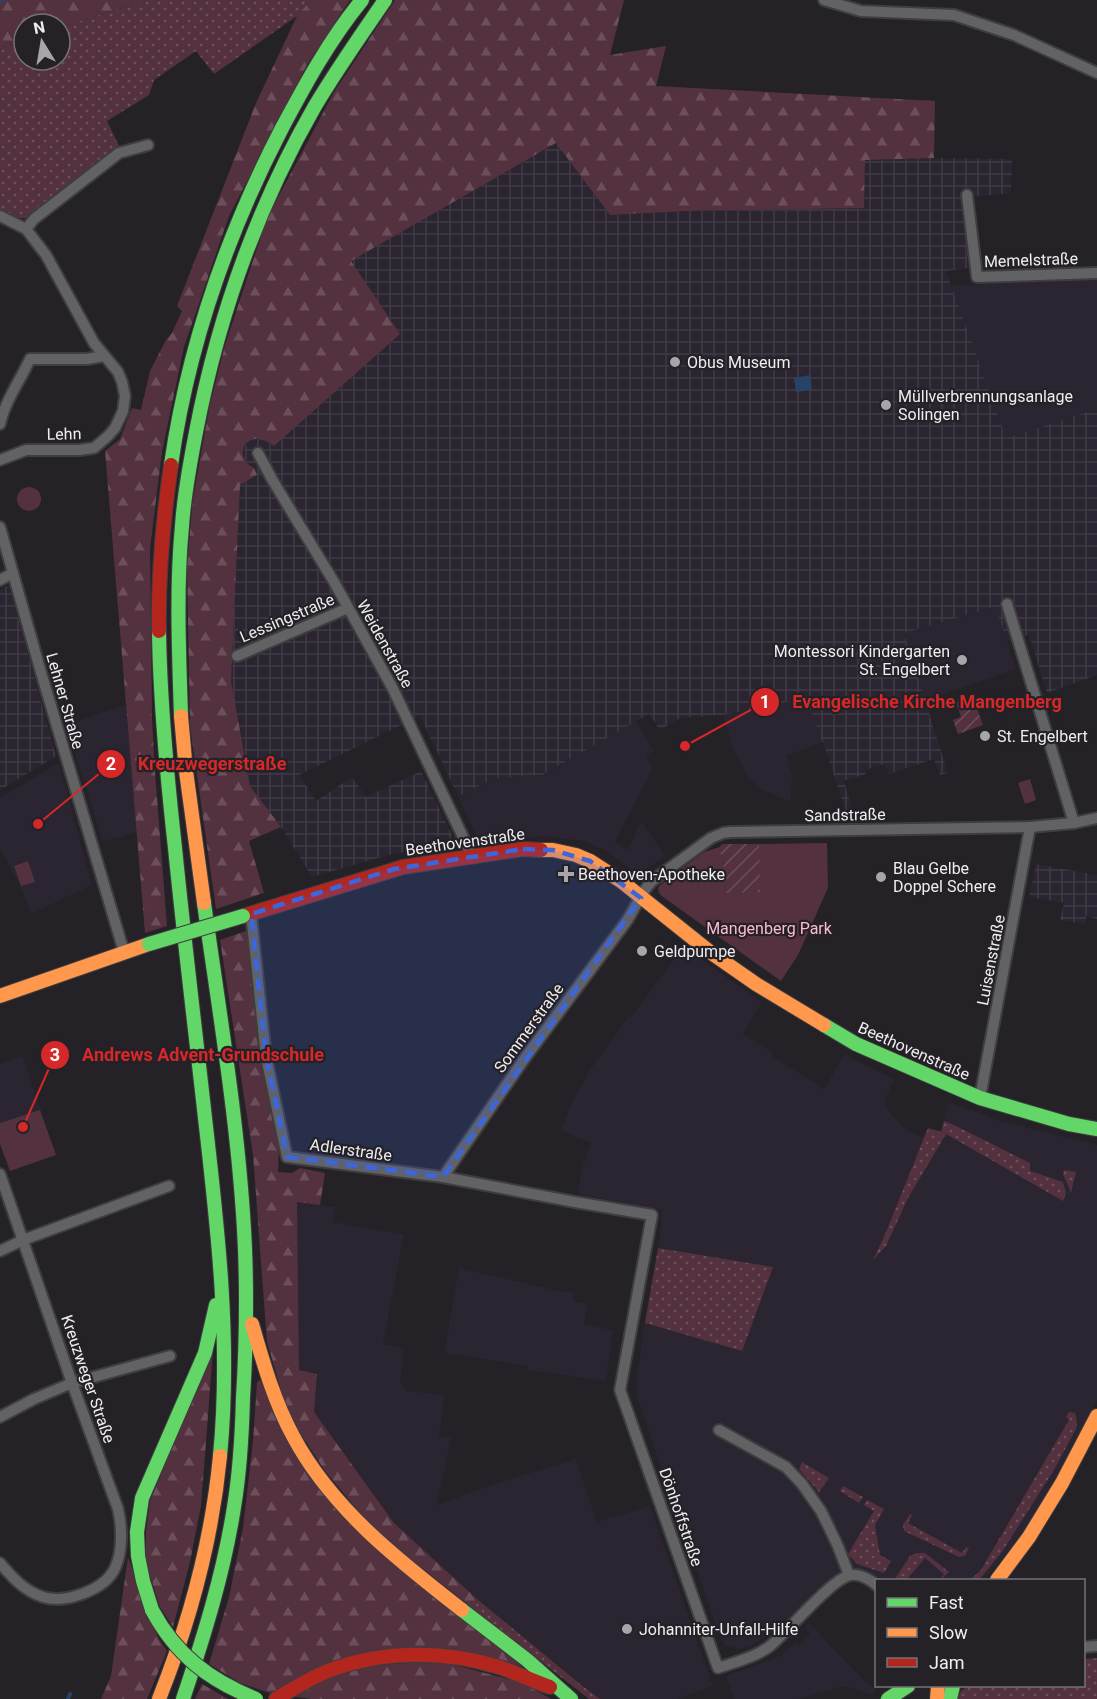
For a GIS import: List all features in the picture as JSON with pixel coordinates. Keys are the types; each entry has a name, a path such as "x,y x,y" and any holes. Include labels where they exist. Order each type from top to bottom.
{"main road":[{"path":"159,1699 189,1616 212,1515 219,1460 225,1369 224,1316 213,1188 174,844 161,700 159,624 168,482 182,400 201,324 226,246 259,171 303,88 336,34 362,0"},
{"path":"183,1699 207,1628 233,1518 241,1448 247,1304 242,1199 182,730 178,596 183,510 206,378 224,312 248,245 282,168 308,117 348,52 385,0"},
{"name":"Beethovenstraße","path":"0,996 124,952 395,869 523,849 553,850 590,861 621,881 644,892 710,952 756,984 856,1044 980,1098 1069,1124 1097,1129"},
{"path":"221,1282 205,1353 142,1498 137,1532 138,1556 152,1610 162,1630 201,1670 224,1686 255,1699"},
{"path":"247,1304 281,1413 301,1451 320,1477 377,1539 571,1699"},
{"path":"998,1579 1029,1538 1097,1416"},
{"path":"276,1699 313,1676 338,1666 403,1654 430,1654 475,1661 498,1667 558,1690"},
{"path":"887,1699 906,1687"}],"street":[{"path":"824,0 861,11 909,15 954,15 1014,35 1097,73"},
{"path":"26,229 34,219 119,153 148,145"},
{"name":"Memelstraße","path":"967,195 977,277 1097,273"},
{"name":"Lehn","path":"0,216 26,229 46,255 94,343 118,372 125,396 120,419 108,436 93,448 26,450 0,460"},
{"path":"0,424 5,407 30,359 87,359 104,356"},
{"name":"Weidenstraße","path":"258,453 392,687 472,856"},
{"name":"Lehner Straße","path":"0,527 124,952"},
{"path":"0,580 13,573"},
{"path":"1007,604 1074,823"},
{"name":"Lessingstraße","path":"237,656 348,608"},
{"name":"Sandstraße","path":"644,892 652,880 704,843 723,833 1030,827 1074,823 1097,818"},
{"name":"Luisenstraße","path":"980,1098 1030,827"},
{"name":"Sommerstraße","path":"443,1178 525,1058 626,922 644,892"},
{"name":"Adlerstraße","path":"247,915 266,1057 287,1157 443,1178 652,1215"},
{"name":"Kreuzweger Straße","path":"0,1174 121,1522 120,1554 113,1572 93,1588 75,1597 53,1599 43,1597 22,1586 0,1563"},
{"path":"0,1251 23,1240 169,1186"},
{"name":"Dönhoffstraße","path":"652,1215 620,1390 718,1668 767,1648 836,1583 849,1575"},
{"path":"0,1417 72,1383 170,1356"},
{"path":"719,1430 786,1467 802,1484 821,1511 849,1575 871,1580 875,1584"}],"highlighted area":[{"path":"523,849 553,850 590,861 641,898 443,1177 287,1157 266,1057 251,914 394,869"}],"shaded area":[{"path":"557,143 611,215 686,211 864,208 865,160 1012,159 1011,193 971,197 963,212 968,268 946,271 1006,438 1097,409 1097,675 1047,693 1029,635 1007,641 995,607 904,633 948,773 940,775 934,759 889,774 885,764 865,770 866,774 844,781 854,817 848,818 806,698 723,715 680,718 660,730 649,714 542,775 495,778 458,796 420,716 299,775 316,801 352,777 366,797 421,771 452,835 449,845 392,854 312,877 281,827 250,786 231,681 240,485 257,475 244,459 244,448 249,441 256,438 264,439 273,445 350,261"},
{"path":"1097,279 1097,409 1006,439 950,286"},
{"path":"9,585 56,756 0,790 0,590"},
{"name":"Montessori Kindergarten St. Engelbert","path":"996,607 1016,669 924,700 903,633"},
{"path":"807,698 823,742 786,756 792,776 791,802 763,790 748,777 733,748 723,715"},
{"path":"126,705 137,832 103,842 66,725"},
{"path":"636,721 654,751 646,756 653,767 615,842 628,850 641,821 665,856 642,872 633,872 610,853 585,841 542,836 487,841 475,833 458,796 495,778 542,775"},
{"path":"59,763 92,885 31,914 20,885 0,849 0,798"},
{"path":"1036,864 1097,875 1097,919 1086,916 1085,924 1060,920 1064,903 1029,897"},
{"path":"683,947 762,1002 743,1034 774,1053 772,1056 824,1089 845,1054 894,1079 885,1102 890,1113 908,1131 924,1137 928,1128 941,1131 949,1102 1001,1121 1097,1145 1097,1400 1069,1455 1025,1530 986,1579 881,1579 873,1574 855,1570 835,1577 774,1631 751,1646 739,1649 727,1646 721,1640 638,1400 636,1386 660,1238 662,1210 581,1195 578,1191 582,1168 591,1143 561,1131 572,1102 590,1070 629,1016 631,1017"},
{"path":"22,1056 56,1155 10,1171 0,1144 0,1064"},
{"path":"297,1201 335,1207 333,1222 404,1234 383,1344 404,1348 400,1382 406,1391 445,1395 439,1436 451,1438 437,1505 491,1485 576,1459 597,1522 650,1506 713,1686 678,1699 600,1699 477,1599 394,1523 314,1412 317,1374 299,1370"},
{"path":"459,1268 574,1293 573,1301 587,1304 584,1325 613,1330 606,1381 528,1370 528,1366 444,1353"},
{"path":"809,1623 876,1690 874,1693 872,1695 844,1686 799,1699 734,1699 726,1676 780,1656 795,1643 799,1645 810,1634 805,1628"}],"green space":[{"path":"0,0 148,0 72,23 72,12 12,12 12,45 0,49"},
{"path":"148,0 311,0 297,16 214,74 196,51 154,80 149,95 107,121 120,148 28,218 16,218 0,212 0,49 12,45 12,72 72,72 72,23"},
{"path":"311,0 350,0 307,65 229,216 184,347 162,452 150,548 152,718 167,926 145,933 105,451 120,439 132,408 141,410 150,371 182,311 177,306 256,103 297,16"},
{"path":"395,0 624,0 610,55 666,46 656,86 935,101 934,158 865,160 864,208 686,211 610,215 556,143 351,261 400,334 274,446 264,440 256,439 245,445 243,450 247,463 254,468 257,475 240,485 231,681 250,786 281,827 249,841 264,893 216,909 190,726 187,565 193,498 210,404 225,345 267,218 334,92"},
{"path":"29,487 34,488 40,494 40,504 34,510 29,511 24,510 18,504 17,499 18,494 24,488"},
{"path":"973,697 983,725 958,734 953,720 961,717 956,702"},
{"path":"1030,779 1036,800 1025,804 1018,783"},
{"name":"Mangenberg Park","path":"827,843 828,888 798,955 781,981 659,893 660,885 704,852 720,847 726,892 759,892 759,844"},
{"path":"722,844 759,844 760,892 726,893 723,856 720,854"},
{"path":"28,861 35,882 21,886 14,866"},
{"path":"246,931 261,1056 279,1146 278,1172 292,1173 300,1168 325,1173 320,1205 297,1202 299,1370 317,1374 314,1412 394,1523 477,1599 475,1610 387,1540 325,1471 288,1414 267,1342 253,1155 220,940"},
{"path":"40,1110 56,1155 10,1171 0,1144 0,1123"},
{"path":"944,1121 1030,1163 1030,1171 1063,1182 1066,1193 1063,1201 946,1134 908,1198 886,1246 873,1260 928,1128 941,1132"},
{"path":"1064,1170 1076,1172 1071,1192 1063,1174"},
{"path":"658,1248 773,1267 742,1351 645,1323"},
{"path":"213,1350 201,1506 190,1562 173,1627 160,1607 146,1563 146,1531 150,1501"},
{"path":"260,1380 292,1446 524,1667 441,1648 270,1693 240,1683 209,1664 229,1597 243,1528 257,1382"},
{"path":"1069,1412 1075,1413 1076,1429 1054,1470 1002,1552 980,1579 971,1579 981,1570 1069,1420 1066,1417"},
{"path":"802,1462 829,1478 819,1492 799,1469"},
{"path":"843,1486 863,1497 859,1503 840,1491"},
{"path":"867,1500 884,1509 875,1525 880,1555 891,1561 884,1573 857,1564 848,1554 874,1511 864,1505"},
{"path":"910,1514 912,1515 908,1523 962,1553 966,1547 969,1548 965,1556 959,1557 904,1531 903,1525"},
{"path":"925,1553 949,1572 940,1579 944,1574 925,1558 909,1579 895,1579 910,1556"},
{"path":"128,1557 158,1638 167,1651 147,1699 101,1699 111,1676"},
{"path":"477,1599 600,1699 589,1699 475,1610"},
{"path":"1097,1658 1097,1699 958,1699 960,1692 966,1687 1085,1687 1085,1659"},
{"path":"439,1661 523,1683 551,1699 312,1699 289,1696 316,1682 374,1665"},
{"path":"202,1684 228,1699 195,1699"}],"water":[{"path":"810,375 812,390 796,392 794,378"}],"waterway":[{"path":"68,1699 70,1694"}],"traffic: fast":[{"path":"171,465 178,421 199,334 227,250 282,128 309,78 339,30 362,0"},
{"path":"181,716 179,597 183,514 196,432 216,347 242,264 275,183 315,106 385,0"},
{"path":"159,631 162,712 169,794 222,1287 224,1371 220,1456"},
{"path":"183,1699 213,1604 230,1531 240,1453 245,1343 245,1249 239,1162 204,903"},
{"path":"149,944 243,916"},
{"path":"824,1025 856,1044 980,1098 1069,1124 1097,1129"},
{"path":"152,1610 138,1556 137,1532 142,1498 205,1353 216,1305"},
{"path":"152,1610 172,1640 195,1664 223,1683 256,1699"},
{"path":"462,1610 527,1660 571,1699"},
{"path":"888,1699 906,1687"},
{"path":"950,1699 953,1687"}],"traffic: slow":[{"path":"181,716 204,903"},
{"path":"541,850 576,855 590,861 621,881 710,952 756,984 824,1025"},
{"path":"0,996 149,944"},
{"path":"252,1324 286,1423 327,1487 368,1532 462,1610"},
{"path":"998,1579 1029,1537 1062,1483 1097,1416"},
{"path":"159,1699 198,1580 211,1518 220,1456"},
{"path":"937,1699 938,1687"}],"traffic: jam":[{"path":"159,631 159,589 171,465"},
{"path":"243,916 403,867 523,849 541,850"},
{"path":"276,1699 315,1677 349,1664 370,1659 413,1655 435,1655 478,1661 550,1687"}],"place":[{"name":"Obus Museum","path":"675,362"},
{"name":"Müllverbrennungsanlage Solingen","path":"886,405"},
{"name":"Montessori Kindergarten St. Engelbert","path":"962,660"},
{"name":"St. Engelbert","path":"985,736"},
{"name":"Evangelische Kirche Mangenberg","path":"685,746"},
{"name":"Kreuzwegerstraße","path":"38,824"},
{"name":"Beethoven-Apotheke","path":"566,874"},
{"name":"Blau Gelbe Doppel Schere","path":"881,877"},
{"name":"Geldpumpe","path":"642,951"},
{"name":"Andrews Advent-Grundschule","path":"23,1127"},
{"name":"Johanniter-Unfall-Hilfe","path":"627,1629"}]}
